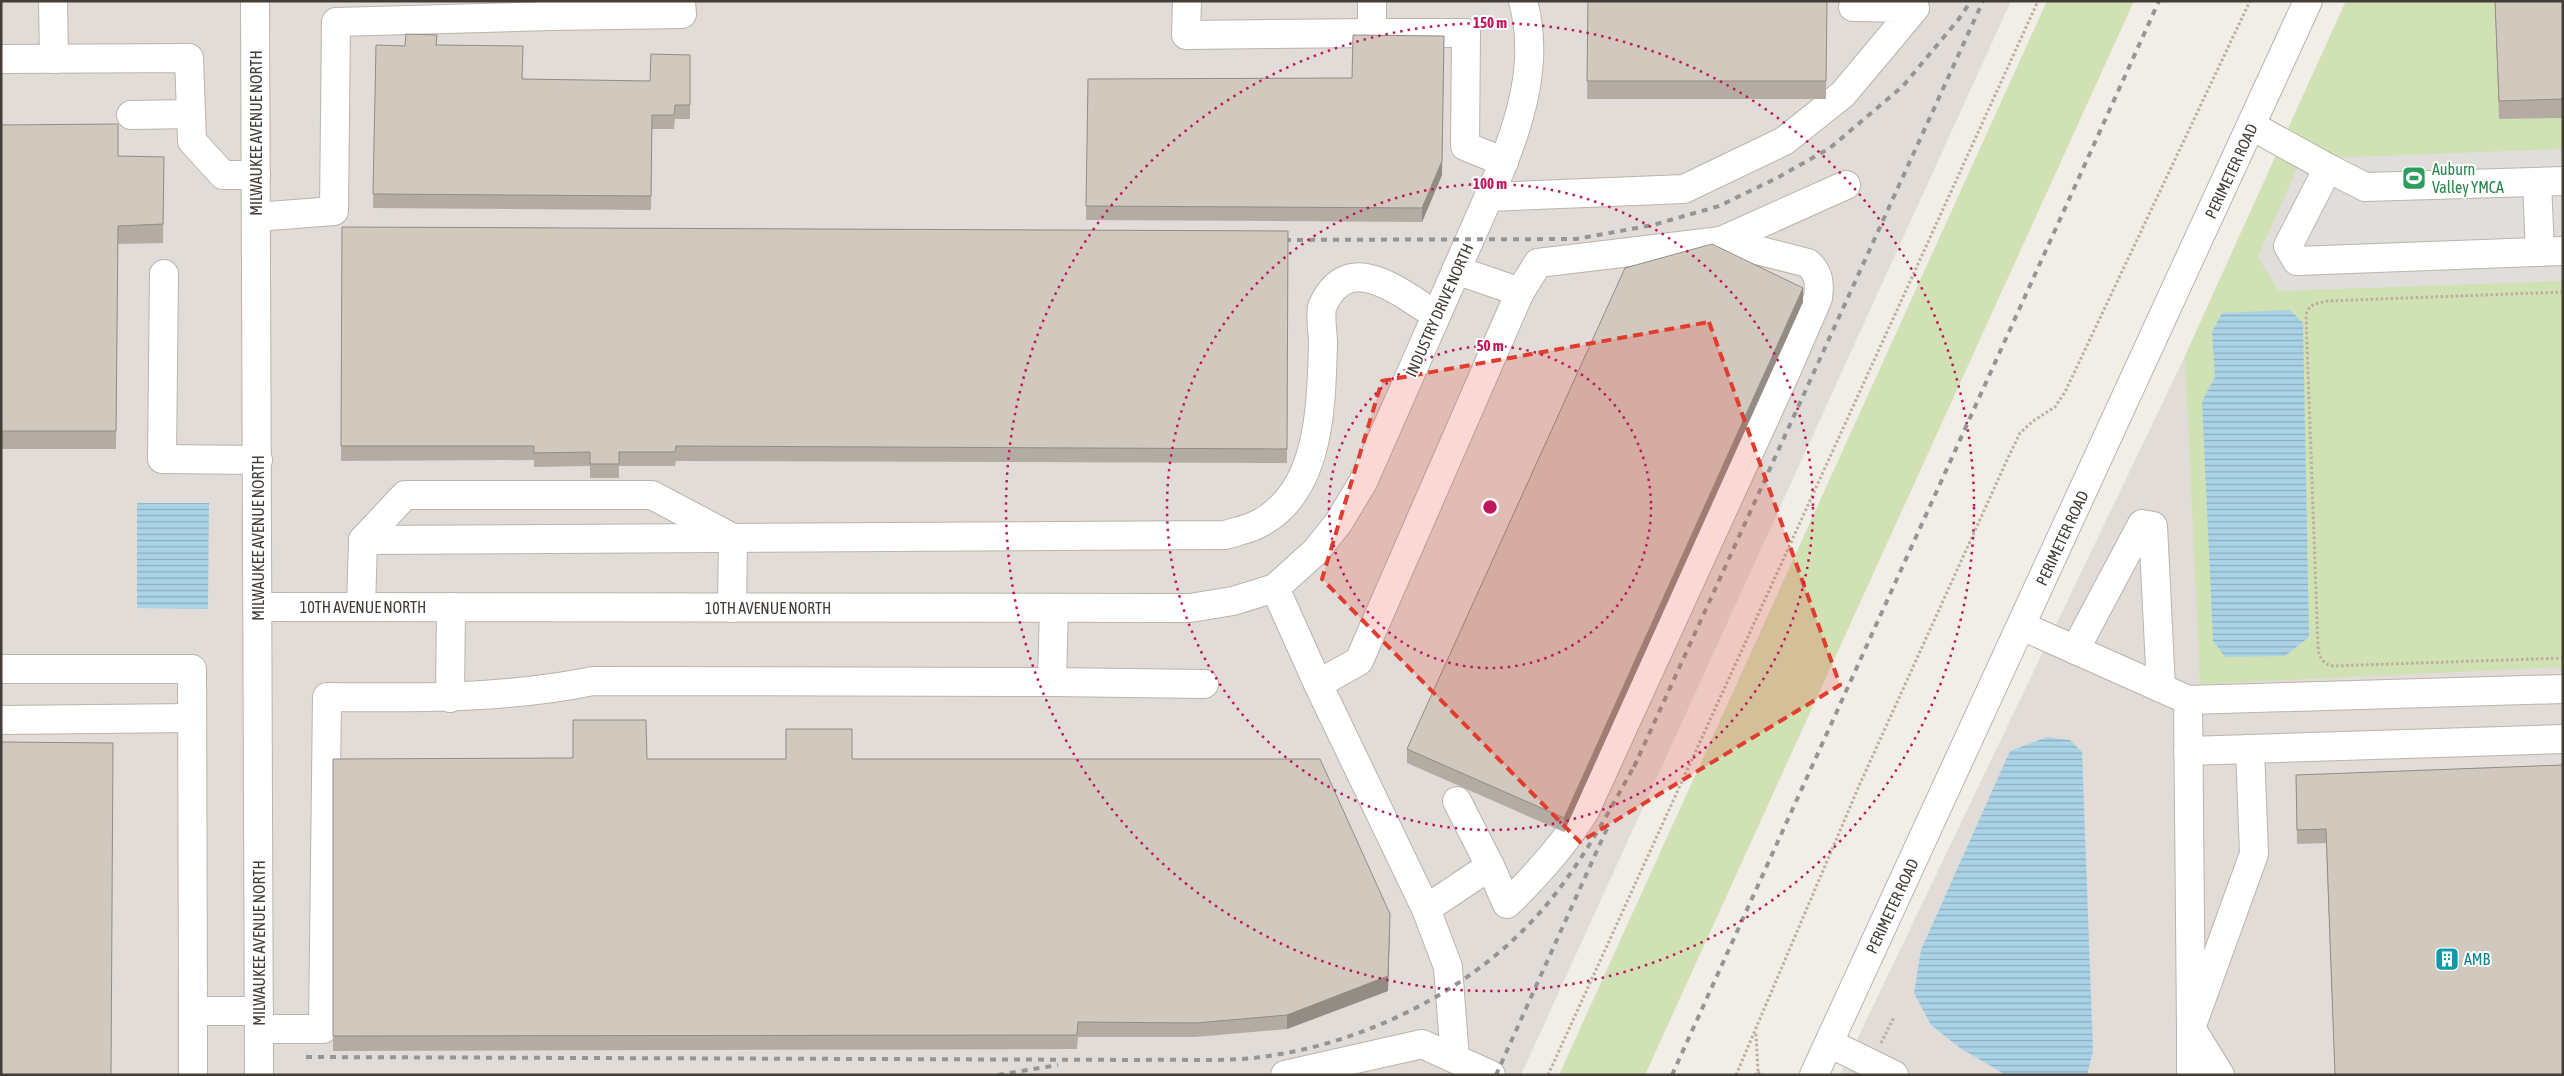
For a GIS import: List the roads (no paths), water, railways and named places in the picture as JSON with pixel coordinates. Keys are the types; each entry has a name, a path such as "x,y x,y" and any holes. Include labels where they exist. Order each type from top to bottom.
{"street":[{"path":"53,1 54,59"},
{"name":"MILWAUKEE AVENUE NORTH","path":"255,1 259,1075"},
{"path":"256,217 334,211 336,22 551,9 682,14 682,1"},
{"path":"1187,1 1186,35 1466,33 1465,146 1504,162"},
{"path":"1372,1 1372,33"},
{"name":"INDUSTRY DRIVE NORTH","path":"1275,588 1316,551 1351,503 1363,482 1504,162 1520,118 1528,74 1529,48 1523,1"},
{"name":"PERIMETER ROAD","path":"1814,1075 2308,1"},
{"path":"1489,197 1684,189 1784,141 1843,94 1915,8 1853,7"},
{"path":"1,59 190,58 192,141 223,175 256,175"},
{"path":"131,115 191,114"},
{"path":"2252,126 2364,187 2550,181 2551,251 2297,261 2288,246 2328,168"},
{"path":"1318,684 1359,661 1520,292 1538,263 1721,241 1846,185"},
{"path":"1457,801 1507,904 1540,872 1570,835 1585,811 1818,298 1820,285 1816,271 1808,263 1721,241"},
{"path":"1456,270 1520,292"},
{"path":"164,274 162,459 258,460"},
{"path":"363,540 1225,535 1254,526 1280,509 1300,485 1311,456 1322,399 1323,333 1320,320 1322,306 1327,294 1336,285 1348,278 1361,276 1375,278 1436,316"},
{"path":"361,607 363,540 405,495 652,495 733,538"},
{"path":"2075,650 2142,524 2153,526 2160,688"},
{"path":"732,608 733,538"},
{"path":"1275,588 1318,684 1426,909 1448,966 1456,1059"},
{"name":"10TH AVENUE NORTH","path":"258,607 1197,607 1233,601 1275,588"},
{"path":"450,698 451,607"},
{"path":"1052,682 1054,608"},
{"path":"2022,626 2188,700 2563,689"},
{"path":"1,670 192,669 193,1075"},
{"path":"193,1011 323,1029 328,697 450,698 559,688 593,681 1204,684"},
{"path":"2188,700 2191,1075"},
{"path":"1,720 192,718"},
{"path":"2188,751 2563,739"},
{"path":"2191,1028 2254,854 2250,748"},
{"path":"1426,909 1490,866"},
{"path":"2191,1028 2220,1075"},
{"path":"1829,1043 1894,1075"},
{"path":"1286,1075 1422,1044 1490,1075"}],"water":[{"path":"2290,310 2303,323 2309,637 2285,656 2225,657 2213,641 2202,401 2215,377 2212,332 2222,313"},
{"path":"137,503 209,503 208,609 137,608"},
{"path":"2047,737 2070,740 2082,752 2093,1051 2087,1075 2006,1075 1960,1048 1931,1025 1914,993 1921,950 2010,751"}],"railway":[{"path":"1273,240 1576,239 1653,225 1719,206 1777,178 1830,148 1903,86 1958,20 1971,1"},
{"path":"1634,767 1983,1"},
{"path":"1672,1075 2159,1"},
{"path":"306,1057 1204,1060 1248,1059 1304,1049 1345,1038 1386,1022 1425,1003 1462,980 1497,954 1528,925 1568,877 1599,829 1637,761"},
{"path":"1496,1075 1609,824"},
{"path":"998,1075 1058,1065"}],"place":[{"name":"Auburn Valley YMCA","path":"2414,178"},
{"name":"AMB","path":"2447,959"}]}
